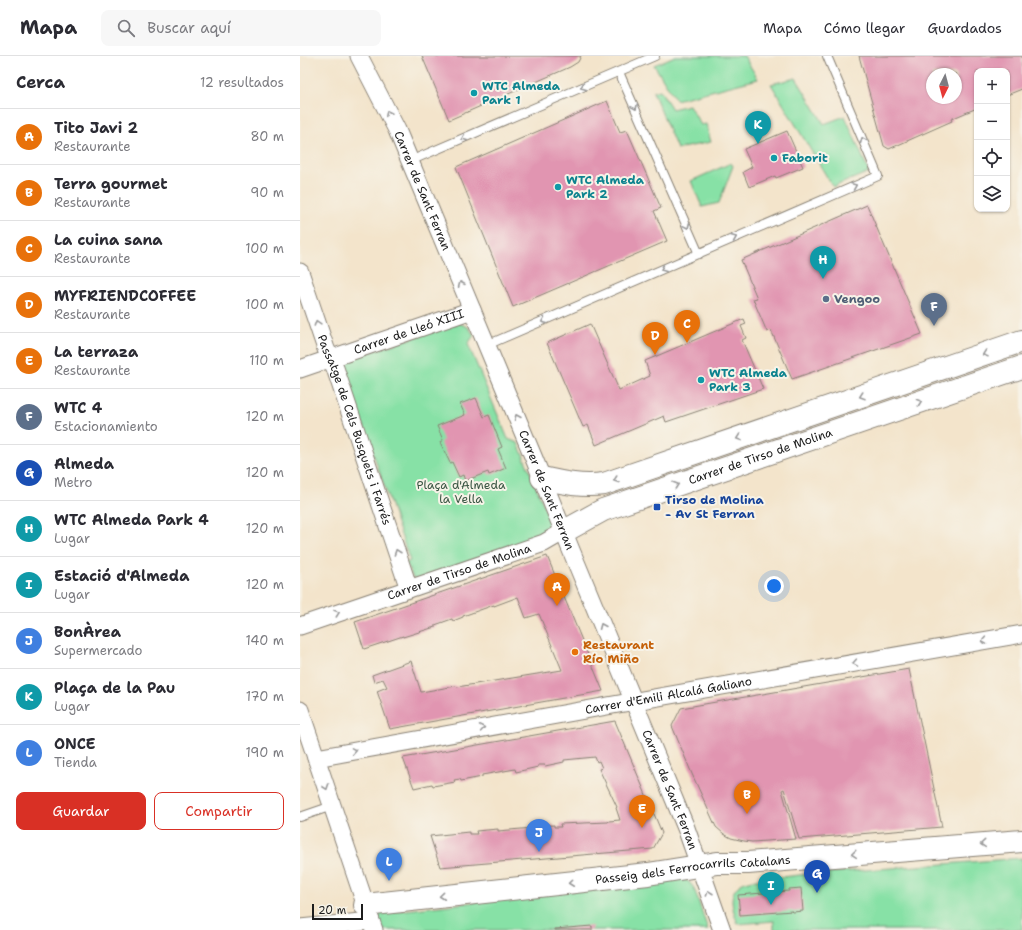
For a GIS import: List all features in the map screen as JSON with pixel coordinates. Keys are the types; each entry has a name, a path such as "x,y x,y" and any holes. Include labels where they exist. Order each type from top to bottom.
{"street":[{"name":"Carrer de Sant Ferran","path":"359,56 397,130 487,345 686,828 722,930"},
{"name":"Passatge de Cels Busquets i Farrés","path":"300,272 326,349 338,376 409,589"},
{"name":"Carrer de Lleó XIII","path":"300,369 472,310"},
{"name":"Carrer de Tirso de Molina","path":"542,478 583,486 604,484 1022,341"},
{"name":"Carrer de Tirso de Molina","path":"300,626 544,543 603,510 1022,367"},
{"name":"Carrer d'Emili Alcalá Galiano","path":"316,758 633,701 1022,634"},
{"path":"300,710 370,919 300,928"},
{"name":"Passeig dels Ferrocarrils Catalans","path":"370,919 640,875 700,867 717,863 748,863 1022,841"}],"lane":[{"path":"410,161 655,56"},
{"path":"487,345 878,176 827,56"},
{"path":"619,72 699,254"},
{"path":"300,817 332,806"}],"green space":[{"path":"675,56 744,56 758,79 676,100 654,65"},
{"path":"796,78 824,124 845,116 869,172 833,187 771,84"},
{"path":"660,90 672,109 689,105 701,125 706,124 711,142 677,149 653,92"},
{"path":"731,163 733,166 719,203 702,207 691,181"},
{"name":"Plaça d'Almeda la Vella","path":"459,323 468,327 474,335 468,344 508,439 518,443 549,518 549,527 546,536 422,580 413,578 406,563 410,561 347,377 339,362"},
{"path":"1022,858 1022,930 774,930 774,921 738,924 732,905 733,893 736,888 748,881 800,875"},
{"path":"683,878 694,888 708,930 379,930 378,915 380,913"}],"building":[{"name":"WTC Almeda Park 1","path":"422,56 581,56 578,62 570,67 449,120"},
{"path":"859,56 1022,56 1022,89 1010,94 1010,68 974,68 974,109 951,119 952,121 889,149 884,146"},
{"name":"WTC Almeda Park 2","path":"607,101 620,132 627,130 661,208 654,211 667,241 513,307 456,167"},
{"name":"Faborit","path":"787,131 803,167 776,178 775,176 749,187 743,172 752,167 744,149"},
{"path":"867,205 922,334 792,379 771,330 767,332 753,299 757,298 741,260"},
{"name":"WTC Almeda Park 3","path":"744,319 746,324 741,326 746,338 742,340 763,389 666,422 664,416 596,445 588,425 583,427 547,343 590,324 619,390 650,376 645,361"},
{"path":"476,398 484,417 489,415 502,447 498,449 506,468 489,475 488,472 465,481 463,475 459,477 452,462 450,463 440,442 443,440 437,426 465,415 460,404"},
{"path":"547,556 603,691 390,729 377,691 387,687 383,679 374,682 372,675 411,661 421,692 562,670 539,614 526,618 518,597 463,616 453,621 452,619 435,625 435,627 364,649 355,622"},
{"path":"909,669 942,827 799,839 784,789 782,790 796,839 752,842 744,841 731,838 716,827 672,726 681,708"},
{"path":"615,721 662,833 653,849 440,867 430,836 469,832 469,834 477,834 476,831 533,828 532,826 554,825 554,827 561,827 560,824 608,822 620,820 617,807 599,769 602,768 599,761 597,762 595,757 564,760 564,762 545,766 538,765 538,767 516,772 515,769 482,775 482,777 461,781 460,779 454,780 455,782 433,786 432,784 414,788 403,758"},
{"path":"801,888 803,911 740,915 738,895 789,891 789,889"},
{"path":"592,926 592,930 555,930 555,929"}],"place":[{"name":"WTC Almeda Park 1","path":"474,93"},
{"name":"Plaça de la Pau","path":"758,144"},
{"name":"Faborit","path":"774,158"},
{"name":"WTC Almeda Park 2","path":"558,187"},
{"name":"WTC Almeda Park 4","path":"823,279"},
{"name":"Vengoo","path":"826,299"},
{"name":"WTC 4","path":"934,326"},
{"name":"La cuina sana","path":"687,343"},
{"name":"MYFRIENDCOFFEE","path":"655,355"},
{"name":"WTC Almeda Park 3","path":"701,380"},
{"name":"Tirso de Molina - Av St Ferran","path":"657,507"},
{"name":"Tito Javi 2","path":"557,606"},
{"name":"Restaurant Río Miño","path":"575,652"},
{"name":"Terra gourmet","path":"747,814"},
{"name":"La terraza","path":"642,828"},
{"name":"BonÀrea","path":"539,852"},
{"name":"ONCE","path":"389,881"},
{"name":"Almeda","path":"817,893"},
{"name":"Estació d'Almeda","path":"771,905"}]}
